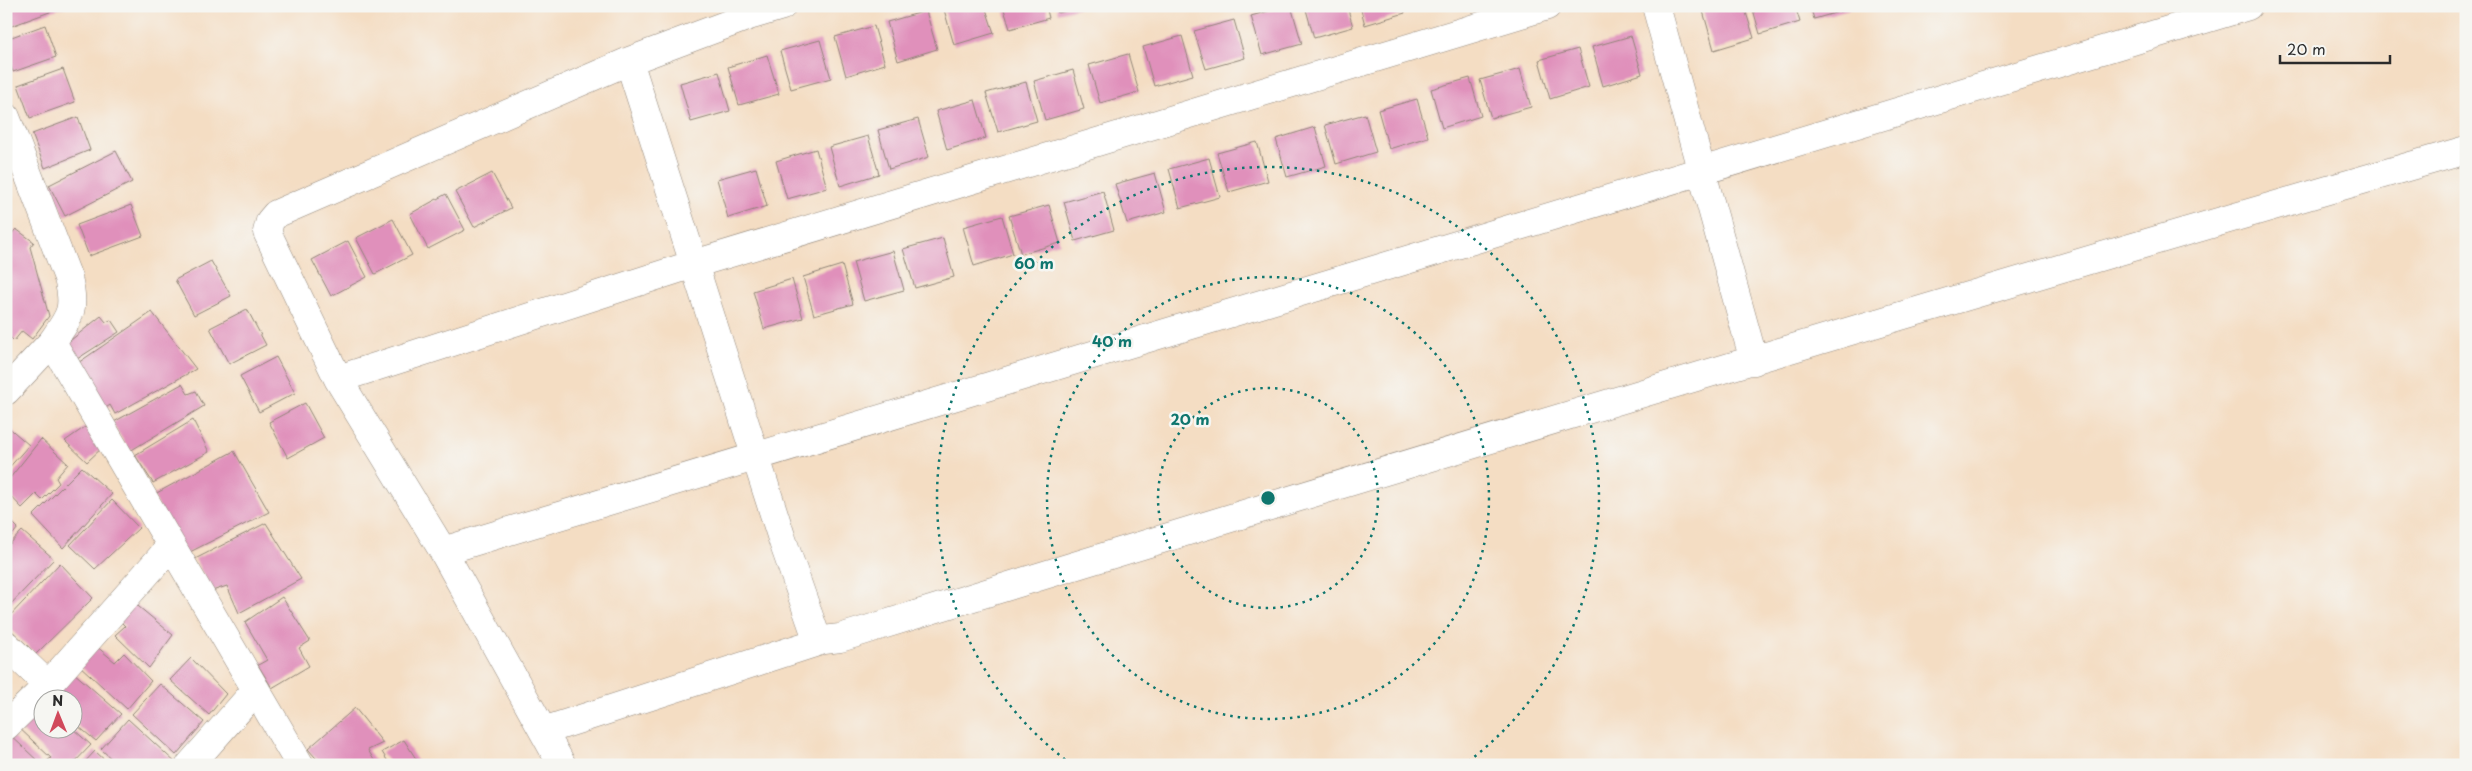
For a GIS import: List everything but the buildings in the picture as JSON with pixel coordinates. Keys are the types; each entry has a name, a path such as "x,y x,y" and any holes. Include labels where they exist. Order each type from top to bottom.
{"street":[{"path":"562,765 443,551 338,379 268,232 270,221 276,214 629,61 752,15 782,6"},
{"path":"338,379 694,264 1547,6"},
{"path":"1656,6 1754,361"},
{"path":"443,551 2248,6"},
{"path":"629,61 782,539 816,636 824,640"},
{"path":"6,118 68,278 73,299 68,319 52,342 6,391"},
{"path":"543,731 824,640 840,638 1316,491 2466,150"},
{"path":"52,342 300,765"},
{"path":"6,726 48,685 171,546"},
{"path":"6,644 48,685"},
{"path":"190,765 256,690"}]}
